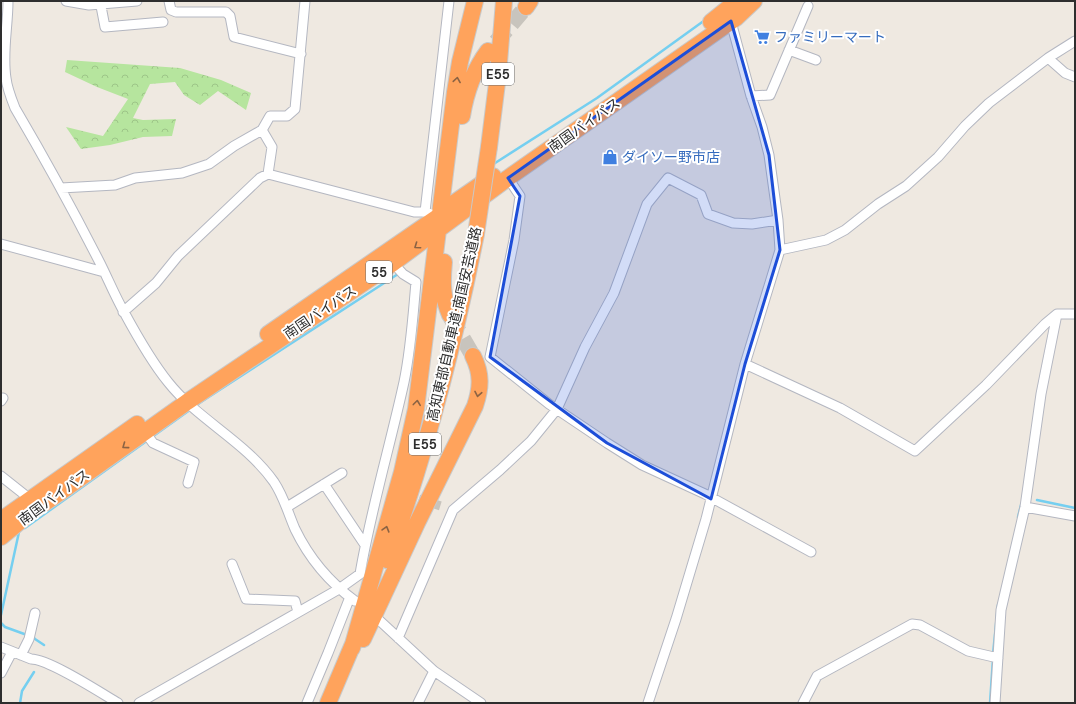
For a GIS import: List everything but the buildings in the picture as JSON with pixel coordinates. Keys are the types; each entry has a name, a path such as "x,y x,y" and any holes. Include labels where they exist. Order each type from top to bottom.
{"highway":[{"path":"352,648 402,472 416,409 438,220 460,62 475,1"},
{"name":"高知東部自動車道;南国安芸道路","path":"329,703 388,559 419,468 450,353 476,234 498,75 504,1"},
{"name":"南国バイパス","path":"1,537 30,513 145,432 393,263 438,220 451,205 732,11 754,1"},
{"name":"南国バイパス","path":"1,520 30,499 189,403 438,220 508,178 732,11"},
{"path":"451,205 467,92 479,63 488,51"},
{"path":"438,220 442,288 450,315"},
{"path":"329,703 346,673 417,523 475,406 480,391 478,365 473,356"}],"street":[{"path":"8,1 4,64 6,79 15,108 61,188 123,312 168,382 189,403 235,441 263,468 282,494 294,527 303,544 318,566 339,589 352,599 307,703"},
{"path":"66,1 88,5 100,2 137,1"},
{"path":"169,1 171,10 176,12 226,12 230,16 234,37 301,54"},
{"path":"61,188 115,185 135,178 182,173 209,164 234,146 262,130 270,116 287,116 295,109 305,1"},
{"path":"123,312 156,283 178,256 260,178 268,174 414,212 438,220 449,1"},
{"path":"100,2 105,27 163,22"},
{"path":"751,96 770,95 808,6"},
{"path":"648,703 676,619 711,499 745,364 780,250 778,220 769,155 762,127 751,96 732,11"},
{"path":"780,250 826,240 845,230 878,204 906,186 938,157 965,126 989,103 1048,58 1075,41"},
{"path":"789,50 816,60"},
{"path":"1048,58 1065,73 1075,77"},
{"path":"262,130 272,147 268,174"},
{"path":"508,178 520,196 514,240 490,357 557,410 642,465 705,494 711,499 811,552"},
{"path":"398,638 449,508 510,461 557,410 585,348 614,293 648,204 668,178 701,195 708,214 733,223 752,224 778,220"},
{"path":"1,244 104,272"},
{"path":"139,703 339,589 360,574 378,486 404,381 410,348 416,282 403,274 393,263"},
{"path":"745,364 840,408 915,450 986,385 1045,324 1057,314 1075,314"},
{"path":"995,703 1001,610 1025,507 1041,394 1057,314"},
{"path":"145,432 153,443 194,462 188,483"},
{"path":"287,507 342,473"},
{"path":"1,476 30,499"},
{"path":"324,484 365,545"},
{"path":"378,486 389,489"},
{"path":"1025,507 1075,516"},
{"path":"232,564 246,599 295,601 298,612"},
{"path":"1,673 29,639 35,612"},
{"path":"380,621 434,671 481,703"},
{"path":"803,703 817,676 912,624 920,625 968,651 998,658"},
{"path":"1,647 16,654 52,665 118,703"},
{"path":"418,703 434,671"}],"highlighted area":[{"path":"731,21 769,155 780,250 745,364 711,499 607,443 490,357 520,196 508,178"}],"green space":[{"path":"67,60 180,68 221,80 251,93 246,110 218,91 200,105 184,95 175,82 150,84 133,118 143,120 176,119 172,136 143,137 110,145 81,149 66,127 103,136 128,99 65,72"}],"waterway":[{"path":"492,165 597,98 705,20"},
{"path":"152,437 201,402 398,274"},
{"path":"25,528 148,440"},
{"path":"1037,500 1075,508"},
{"path":"1018,517 1021,505"},
{"path":"1,615 19,532"},
{"path":"993,654 998,605"},
{"path":"1,623 5,627 27,635"},
{"path":"32,636 44,645"},
{"path":"990,703 993,659"},
{"path":"20,703 22,691 34,672"}],"tunnel":[{"path":"496,42 526,7"},
{"path":"451,318 473,356"},
{"path":"406,495 444,507"}],"place":[{"name":"ファミリーマート","path":"762,37"},
{"name":"ダイソー野市店","path":"610,157"}]}
